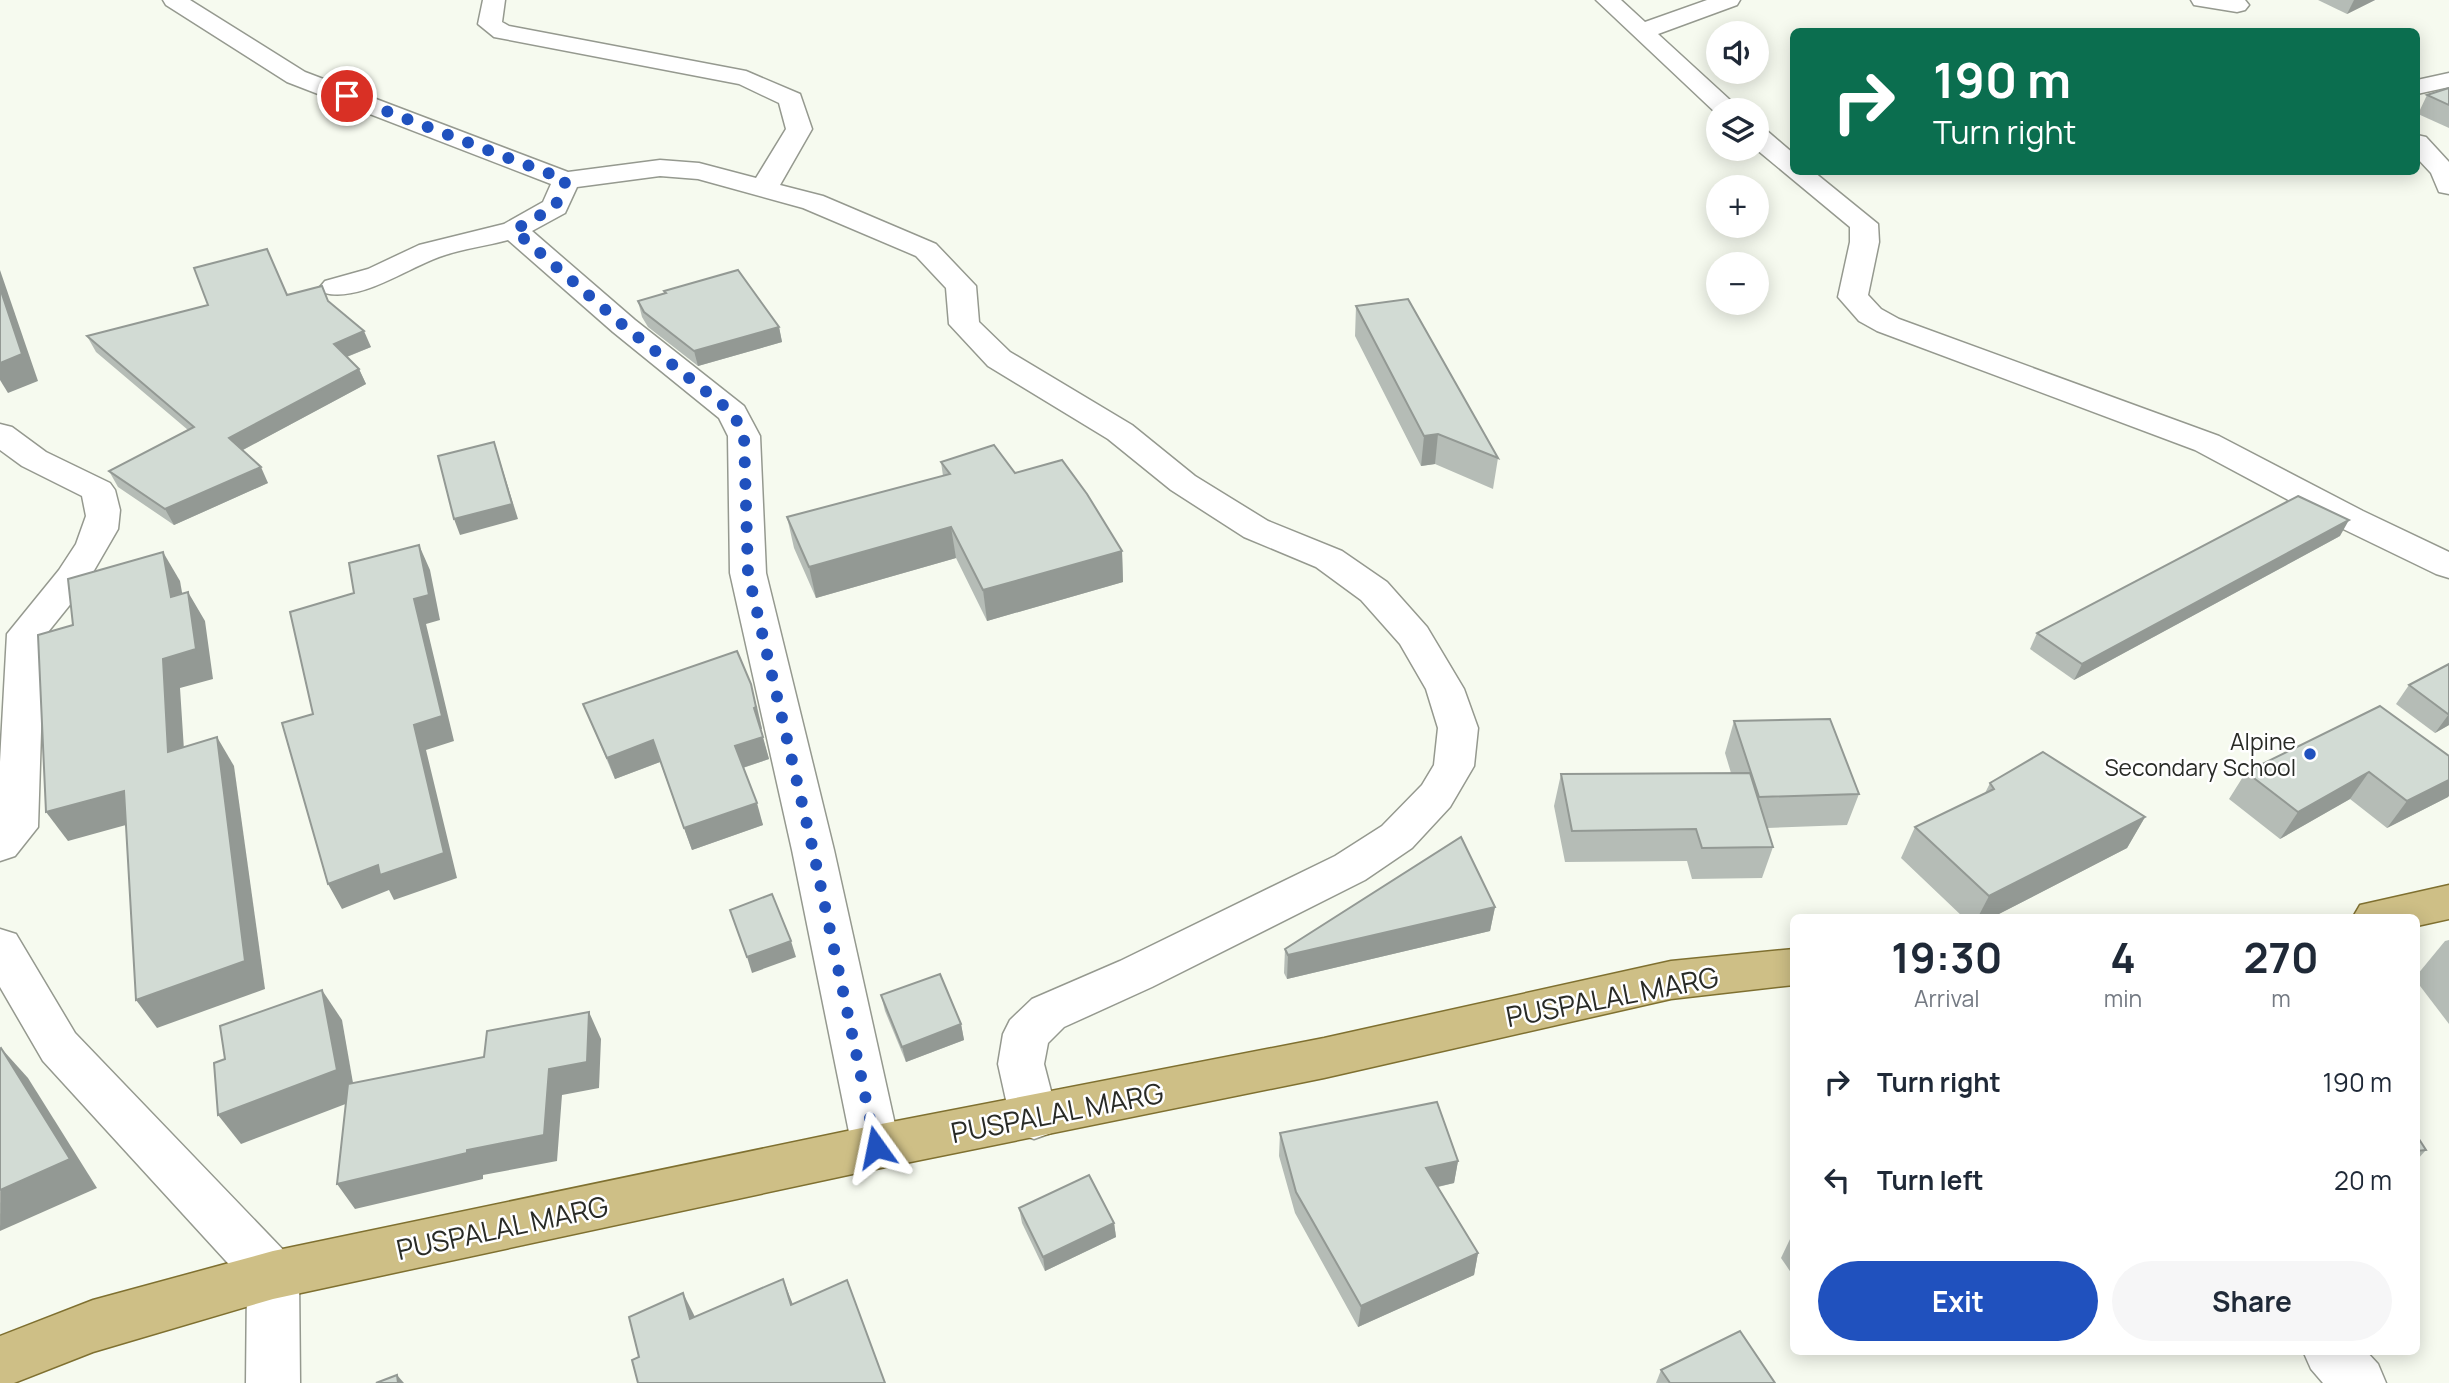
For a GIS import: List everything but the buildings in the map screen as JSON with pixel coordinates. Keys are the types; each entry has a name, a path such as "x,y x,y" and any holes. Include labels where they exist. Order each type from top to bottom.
{"main road":[{"path":"2390,914 2449,902"},
{"name":"PUSPALAL MARG","path":"0,1362 93,1326 273,1275 876,1147 1034,1118 1324,1058 1671,980 1790,967"}],"street":[{"path":"174,0 296,77 566,180 660,168 699,171 813,202 926,250 961,286 964,324 999,359 1120,432 1183,483 1256,529 1329,559 1374,591 1414,636 1445,690 1458,729 1454,766 1436,796 1397,836 1350,868 1136,974 1048,1013 1026,1034 1021,1064 1034,1118"},
{"path":"494,0 490,24 502,32 747,78 791,99 799,129 764,188"},
{"path":"1607,0 1715,98"},
{"path":"1641,32 1729,0"},
{"path":"2202,0 2236,2 2244,20 2243,28"},
{"path":"2420,86 2449,80"},
{"path":"1769,146 1790,165"},
{"path":"2420,146 2443,171 2449,186"},
{"path":"1802,175 1864,224 1866,234 1853,284 1853,297 1870,315 1888,325 2207,443 2351,519 2449,566"},
{"path":"335,288 378,275 429,251 514,230 555,207 566,180"},
{"path":"514,230 624,326 733,413 744,436 748,573 813,850 876,1147"},
{"path":"0,434 34,459 98,490 103,518 87,555 50,610 13,638 17,827 0,845"},
{"path":"0,947 59,1047 273,1275 273,1383"},
{"path":"2334,1355 2359,1383"}],"place":[{"name":"Alpine Secondary School","path":"2310,754"}],"route":[{"path":"347,96 566,180 555,207 514,230 624,326 733,413 744,436 748,573 813,850 876,1147"}]}
